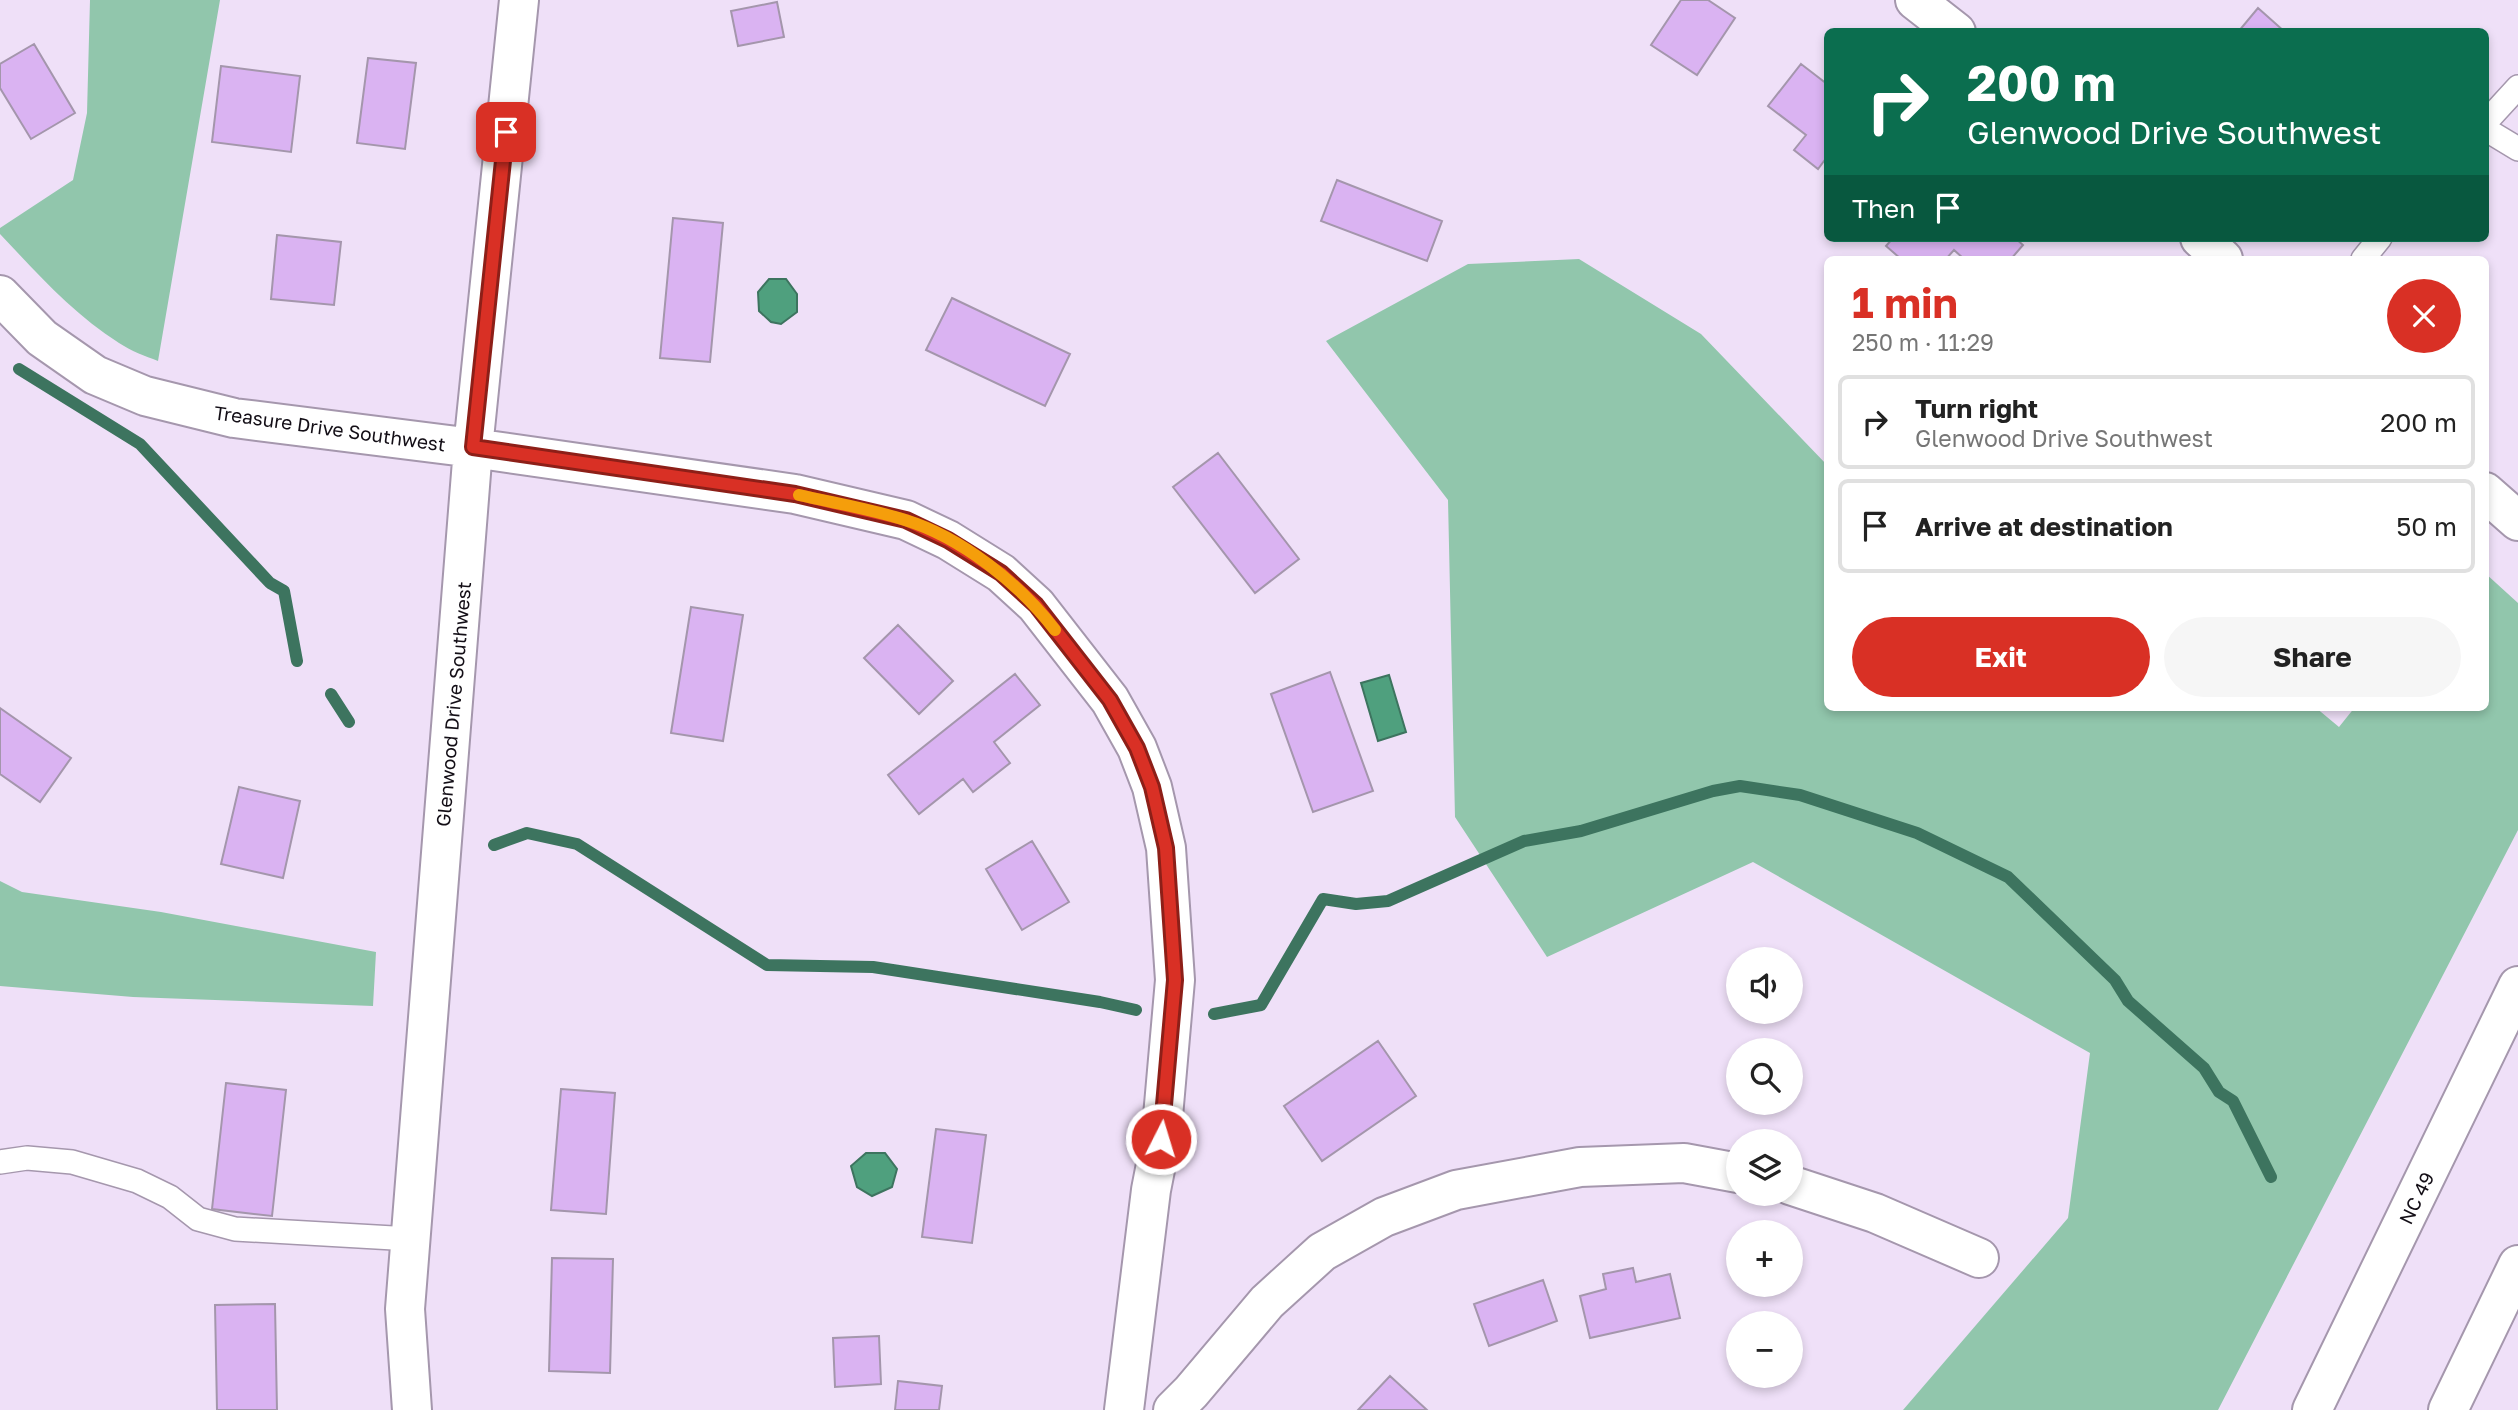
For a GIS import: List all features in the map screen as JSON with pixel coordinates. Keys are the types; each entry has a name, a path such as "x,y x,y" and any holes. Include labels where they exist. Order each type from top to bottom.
{"main road":[{"name":"Glenwood Drive Southwest","path":"412,1410 405,1309 473,447 519,0"},
{"path":"1915,0 1951,28"},
{"path":"2205,242 2221,256"},
{"name":"Treasure Drive Southwest","path":"0,295 42,338 96,375 145,396 234,418 473,447 795,494 906,520 948,540 1001,573 1036,605 1110,700 1137,748 1155,799 1166,848 1175,980 1161,1139 1151,1190 1124,1410"},
{"path":"2489,496 2518,522"},
{"name":"NC 49","path":"2312,1410 2518,986"},
{"path":"1173,1410 1267,1302 1322,1252 1384,1217 1456,1190 1580,1167 1684,1163 1726,1171"},
{"path":"1803,1189 1875,1213 1979,1258"},
{"path":"2448,1410 2518,1265"}],"lane":[{"path":"2489,119 2518,88"},
{"path":"2489,131 2518,149"},
{"path":"2365,256 2377,242"},
{"path":"0,1162 27,1158 72,1162 137,1181 170,1197 198,1219 235,1229 411,1239"}],"shaded area":[{"path":"90,0 220,0 158,361 124,346 102,332 56,292 0,234 0,228 73,180 87,113"},
{"path":"1579,259 1701,334 1824,462 1824,711 2320,711 2339,727 2352,711 2489,711 2489,577 2518,603 2518,830 2218,1410 1903,1410 2068,1218 2090,1053 1753,862 1547,957 1455,817 1448,500 1326,341 1468,264"},
{"path":"769,279 786,279 797,294 797,312 781,324 771,322 759,311 758,292"},
{"path":"1389,675 1406,732 1378,741 1361,683"},
{"path":"0,881 22,892 161,912 376,952 373,1006 133,997 0,986"},
{"path":"866,1153 885,1153 897,1169 892,1187 872,1196 857,1187 851,1166"}],"building":[{"path":"1681,0 1708,0 1735,18 1697,75 1651,45"},
{"path":"777,2 784,37 738,46 731,11"},
{"path":"2258,8 2280,28 2241,28"},
{"path":"34,44 75,113 31,139 0,88 0,64"},
{"path":"368,58 416,63 405,149 357,143"},
{"path":"1801,64 1824,82 1824,161 1818,169 1794,150 1806,135 1768,106"},
{"path":"221,66 300,76 291,152 212,142"},
{"path":"1337,180 1442,221 1427,261 1321,221"},
{"path":"673,218 723,223 710,362 660,358"},
{"path":"277,235 341,242 334,305 271,299"},
{"path":"1890,242 2020,242 2023,245 2014,256 1961,256 1954,250 1949,256 1898,256 1886,246"},
{"path":"952,298 1070,354 1045,406 926,350"},
{"path":"1218,453 1299,559 1255,593 1173,487"},
{"path":"691,607 743,615 723,741 671,733"},
{"path":"898,625 953,681 919,714 864,658"},
{"path":"1330,672 1373,791 1313,812 1271,694"},
{"path":"1015,674 1040,705 994,742 1010,763 973,792 963,779 919,814 888,775"},
{"path":"0,708 71,758 40,802 0,774"},
{"path":"239,787 300,801 283,878 221,864"},
{"path":"1032,841 1069,902 1022,930 986,869"},
{"path":"1378,1041 1416,1096 1322,1161 1284,1106"},
{"path":"226,1083 286,1090 272,1216 212,1209"},
{"path":"561,1089 615,1093 606,1214 551,1210"},
{"path":"936,1129 986,1135 972,1243 922,1237"},
{"path":"552,1258 613,1259 610,1373 549,1371"},
{"path":"1633,1268 1636,1282 1670,1274 1680,1318 1590,1338 1580,1296 1606,1289 1603,1274"},
{"path":"1543,1280 1557,1321 1489,1346 1474,1304"},
{"path":"275,1304 277,1410 217,1410 215,1305"},
{"path":"879,1336 881,1384 835,1387 833,1338"},
{"path":"1390,1376 1427,1410 1358,1410"},
{"path":"898,1381 942,1386 939,1410 895,1410"}],"waterway":[{"path":"19,369 140,444 270,583 284,591 297,661"},
{"path":"331,694 349,722"},
{"path":"1214,1014 1261,1005 1323,899 1356,904 1388,901 1524,841 1581,831 1713,791 1740,786 1800,795 1917,833 2008,877 2115,980 2128,1001 2204,1068 2219,1092 2233,1101 2271,1177"},
{"path":"494,845 527,833 577,844 767,965 873,967 1136,1010"}],"slow traffic":[{"path":"799,495 906,520 948,540 1001,573 1036,605 1055,630"}],"route":[{"path":"506,132 473,447 795,494 906,520 948,540 1001,573 1036,605 1110,700 1137,748 1152,787 1166,848 1175,980 1161,1139"}]}
